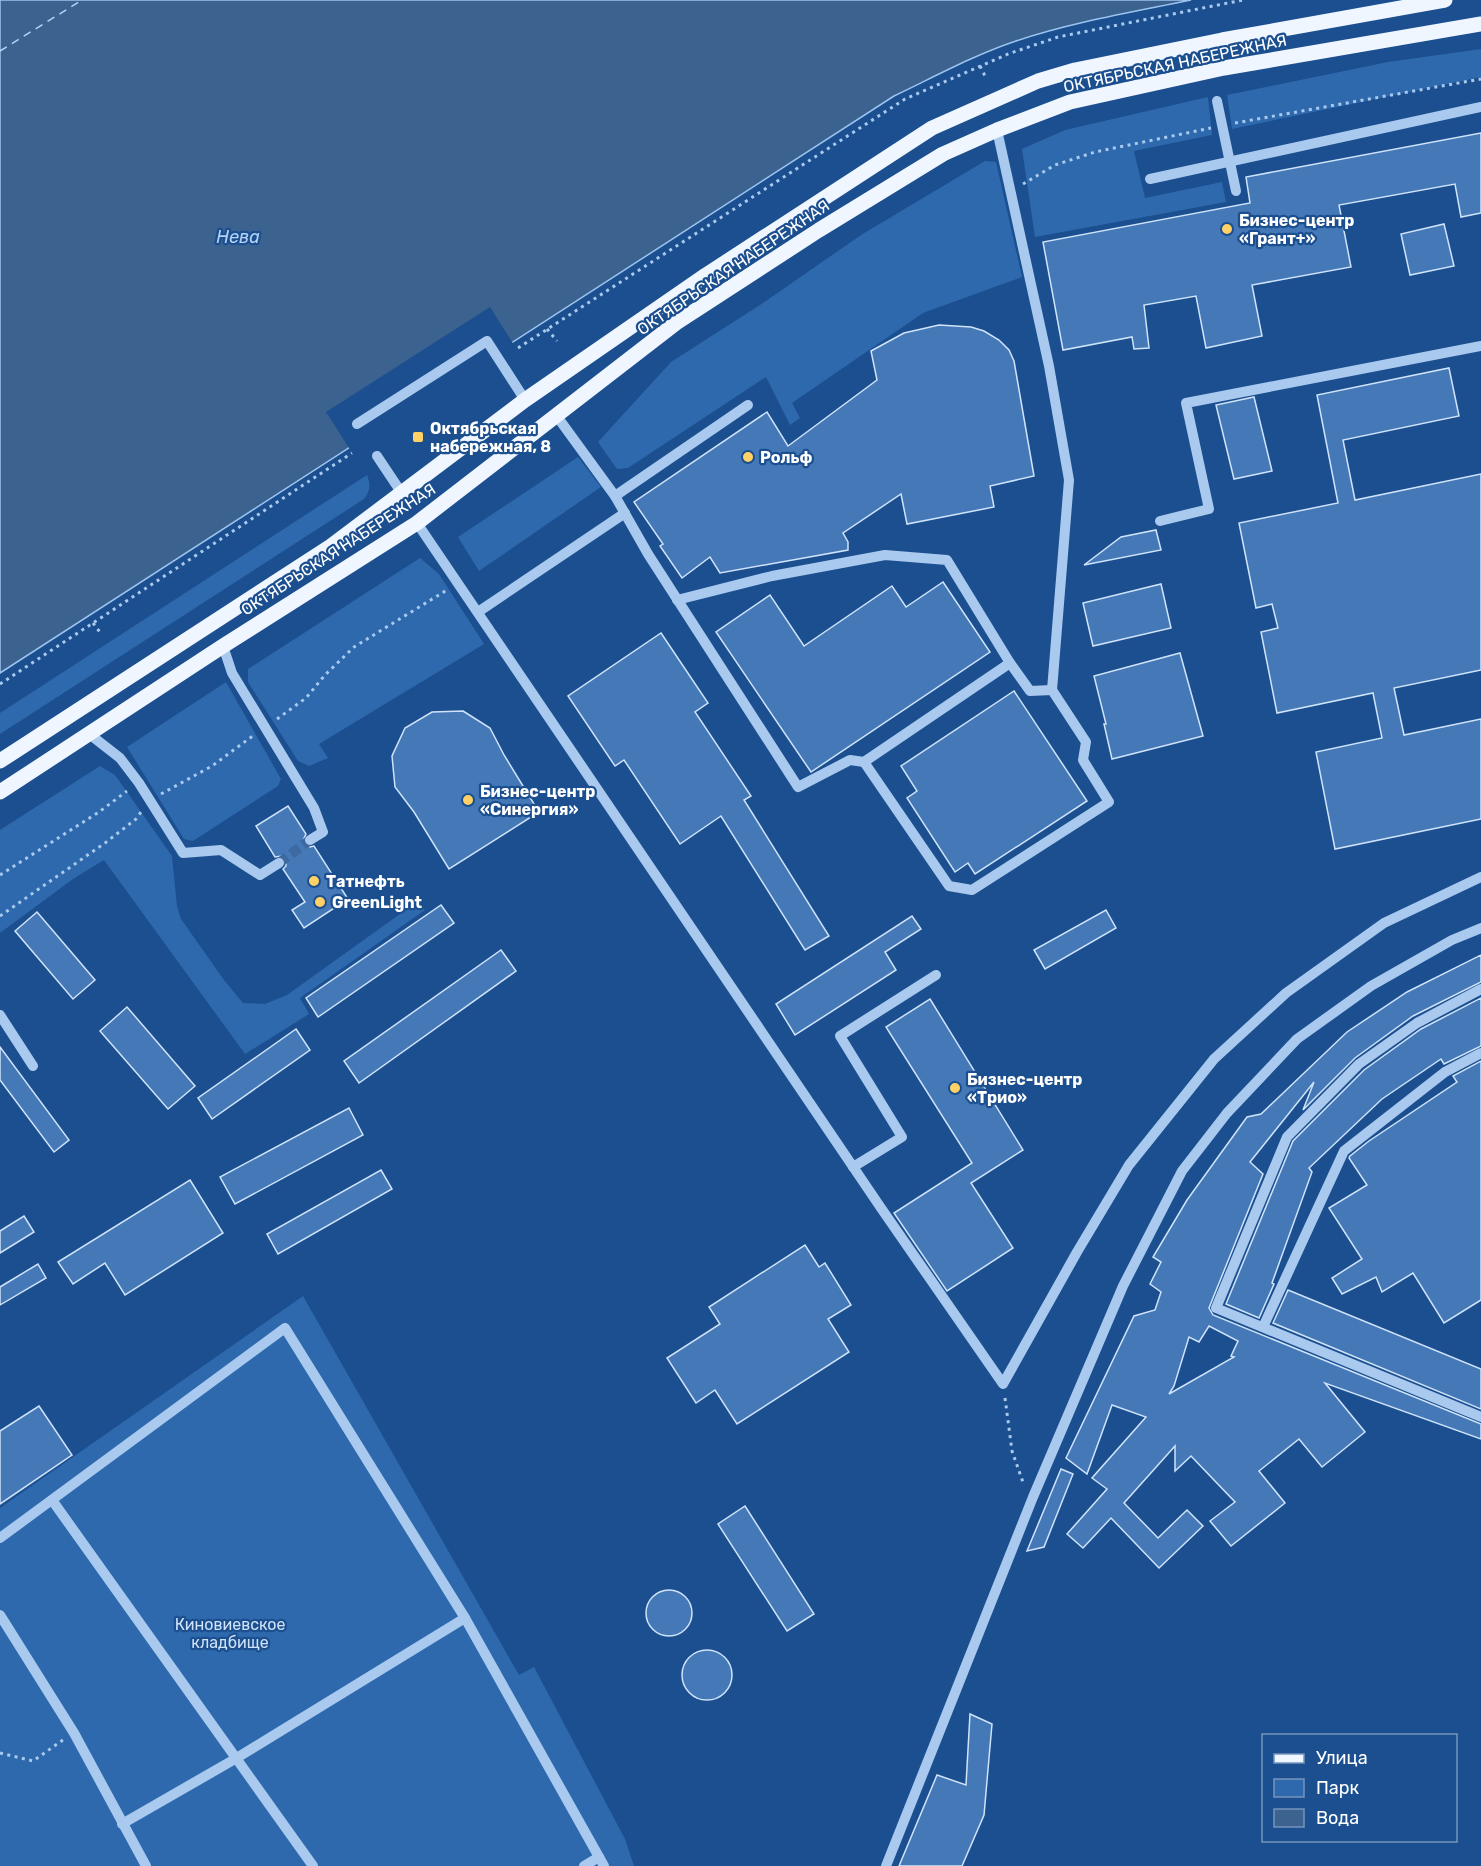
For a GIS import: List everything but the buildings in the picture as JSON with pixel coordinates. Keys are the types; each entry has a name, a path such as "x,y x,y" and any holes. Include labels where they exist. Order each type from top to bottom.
{"main road":[{"name":"ОКТЯБРЬСКАЯ НАБЕРЕЖНАЯ","path":"0,761 331,546 525,400 706,274 932,128 1038,81 1075,70 1222,40 1445,0"},
{"name":"ОКТЯБРЬСКАЯ НАБЕРЕЖНАЯ","path":"0,792 88,733 417,523 676,323 810,236 943,154 1070,102 1224,68 1481,24"}],"street":[{"path":"1217,101 1236,191"},
{"path":"1150,179 1481,107"},
{"path":"864,762 949,886 972,890 1109,802 1083,760 1086,742 1052,690 1068,480 1048,366 997,130"},
{"path":"357,424 487,341 525,400"},
{"path":"1160,521 1209,509 1186,403 1481,346"},
{"path":"615,496 748,405"},
{"path":"556,415 615,496 648,554 798,787 850,760 864,762 1010,663"},
{"path":"377,456 401,492"},
{"path":"478,612 626,513"},
{"path":"417,523 853,1167 1003,1384 1129,1165 1214,1059 1286,993 1384,923 1481,877"},
{"path":"677,600 772,576 885,555 947,560 1010,663 1030,691 1052,690"},
{"path":"223,646 232,673 314,808 323,832 310,840"},
{"path":"88,733 120,758 183,853 221,850 260,875 279,863"},
{"path":"886,1866 1033,1497 1123,1286 1182,1171 1227,1113 1297,1039 1371,986 1452,940 1481,928"},
{"path":"853,1167 902,1137 840,1036 936,975"},
{"path":"1481,989 1417,1023 1359,1064 1287,1137 1216,1308 1481,1417"},
{"path":"0,1015 33,1066"},
{"path":"1263,1328 1344,1151 1445,1072 1481,1053"},
{"path":"0,1538 285,1328 465,1618 601,1862 584,1866"},
{"path":"52,1500 313,1866"},
{"path":"0,1615 74,1733 146,1866"},
{"path":"122,1824 235,1759 465,1618"}],"path":[{"path":"518,348 905,99 1008,54 1059,38 1243,0"},
{"path":"980,66 986,78"},
{"path":"1009,192 1055,165 1095,152 1222,125 1481,79"},
{"path":"547,329 557,341"},
{"path":"0,684 352,453"},
{"path":"0,916 105,843 136,819 150,801 212,766 306,698 331,668 354,646 430,599 459,584"},
{"path":"93,623 102,635"},
{"path":"0,875 99,812 138,783"},
{"path":"1003,1384 1012,1451 1023,1483 1033,1497"},
{"path":"0,1753 33,1761 74,1733"}],"green space":[{"path":"1481,49 1481,77 1232,129 1227,95 1388,62"},
{"path":"1208,97 1212,135 1134,151 1145,198 1222,182 1226,202 1035,237 1022,149 1065,130"},
{"path":"985,161 996,162 1022,277 923,313 792,403 800,418 790,425 766,377 628,468 617,469 598,442 671,362 763,303 861,235"},
{"path":"578,457 601,487 479,571 458,537"},
{"path":"367,475 369,488 364,499 0,734 0,713"},
{"path":"420,558 439,574 484,644 319,744 328,758 309,766 298,761 248,682 248,669"},
{"path":"226,682 281,779 278,786 193,841 184,839 127,747"},
{"path":"100,766 115,775 172,856 177,906 181,919 243,1003 265,1004 287,995 418,901 425,910 300,998 309,1014 245,1054 104,860 73,879 0,933 0,830"},
{"name":"Киновиевское кладбище","path":"303,1296 519,1675 534,1667 625,1839 634,1866 0,1866 0,1508"}],"water":[{"name":"Нева","path":"0,0 1191,0 1081,23 1016,41 969,60 894,96 0,673"}],"pier":[{"path":"490,307 514,345 351,451 326,412"}],"ferry route":[{"path":"0,51 82,0"}],"tunnel":[{"path":"279,863 310,840"}],"place":[{"name":"Бизнес-центр «Грант+»","path":"1227,229"},
{"name":"Октябрьская набережная, 8","path":"418,437"},
{"name":"Рольф","path":"748,457"},
{"name":"Бизнес-центр «Синергия»","path":"468,800"},
{"name":"Татнефть","path":"314,881"},
{"name":"GreenLight","path":"320,902"},
{"name":"Бизнес-центр «Трио»","path":"955,1088"}]}
